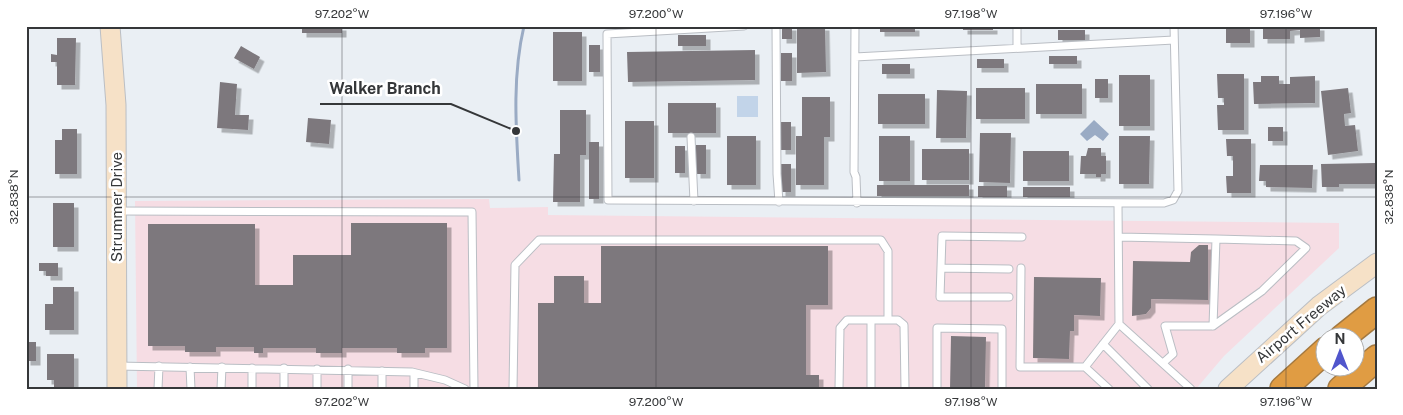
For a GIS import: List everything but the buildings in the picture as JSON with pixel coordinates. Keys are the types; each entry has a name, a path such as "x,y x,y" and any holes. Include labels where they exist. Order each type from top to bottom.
{"highway":[{"path":"1354,328 1377,310"},
{"path":"1341,389 1377,358"},
{"path":"1283,389 1316,359"}],"main road":[{"name":"Strummer Drive","path":"110,26 116,100 117,389"},
{"name":"Airport Freeway","path":"1228,389 1319,306 1377,263"}],"lane":[{"path":"744,26 642,30 606,34 608,200 856,203 1164,203 1173,200 1178,191 1174,26"},
{"path":"776,26 777,174 779,202"},
{"path":"855,26 854,172 856,177 856,203"},
{"path":"1017,26 1017,48"},
{"path":"855,58 1174,40"},
{"path":"691,137 694,201"},
{"path":"1084,367 1119,324 1118,204"},
{"path":"117,211 472,212 474,389"},
{"path":"1009,297 940,297 942,236 1022,237"},
{"path":"1118,237 1296,241 1306,248 1262,291 1213,326 1165,326 1173,354 1163,364"},
{"path":"1213,326 1216,239"},
{"path":"513,389 515,265 539,240 881,240 888,251 888,320"},
{"path":"941,268 1009,269"},
{"path":"1021,268 1020,367 1084,367 1109,389"},
{"path":"838,389 840,328 847,320 898,320 904,325 905,389"},
{"path":"871,320 871,389"},
{"path":"1119,324 1191,389"},
{"path":"937,389 937,328 1002,329 1002,389"},
{"path":"1103,344 1148,389"},
{"path":"117,366 317,368 414,373 445,380 465,389"},
{"path":"158,389 159,366"},
{"path":"190,367 191,389"},
{"path":"221,389 222,367"},
{"path":"252,368 252,389"},
{"path":"284,368 284,389"},
{"path":"317,368 317,389"},
{"path":"348,369 348,389"},
{"path":"382,371 382,389"},
{"path":"414,373 414,389"},
{"path":"444,389 445,380"}],"shaded area":[{"path":"737,96 758,96 758,117 737,117"},
{"path":"1094,120 1109,134 1103,141 1095,135 1087,141 1080,134"},
{"path":"489,199 490,208 548,207 548,215 1339,223 1339,248 1224,356 1196,389 137,389 135,201"}],"waterway":[{"path":"519,180 516,84 524,26"}],"place":[{"name":"Walker Branch","path":"516,131"}]}
